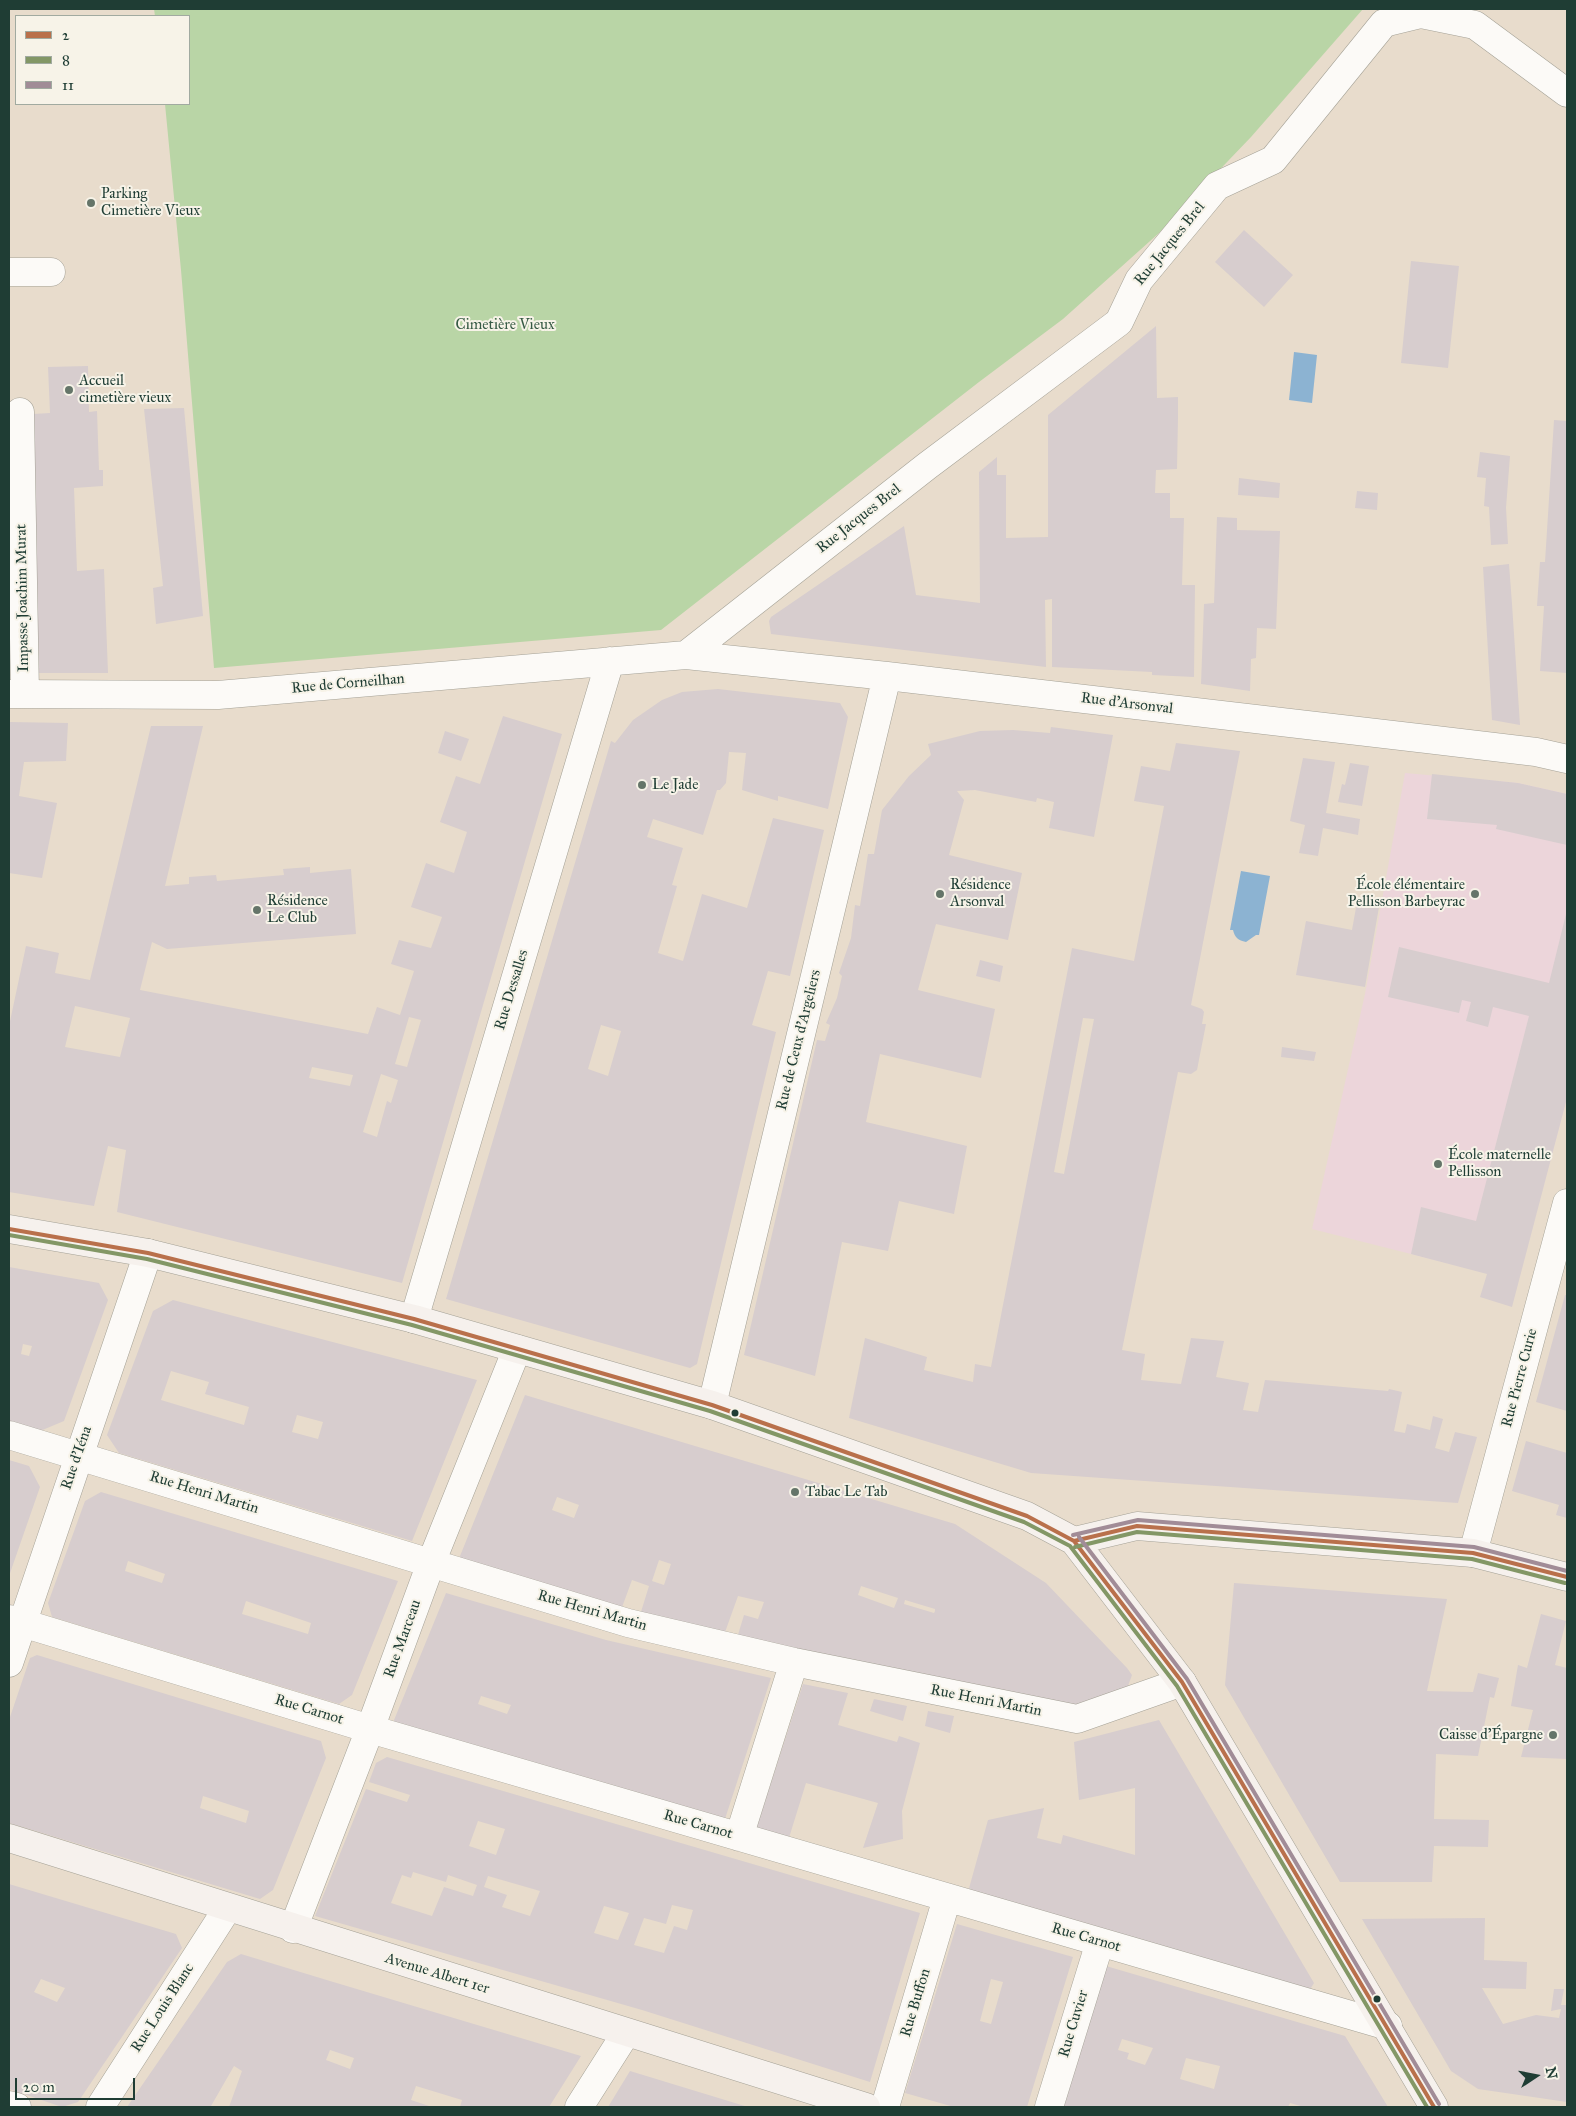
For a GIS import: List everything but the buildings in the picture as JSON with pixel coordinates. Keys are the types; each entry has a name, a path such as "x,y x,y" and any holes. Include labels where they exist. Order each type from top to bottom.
{"street":[{"name":"Rue Jacques Brel","path":"686,655 926,466 1119,322 1139,280 1217,186 1273,160 1384,23 1421,14 1475,25 1567,92"},
{"path":"9,272 51,272"},
{"name":"Impasse Joachim Murat","path":"17,694 20,412"},
{"name":"Rue de Corneilhan","path":"17,694 218,695 686,655"},
{"name":"Rue d'Arsonval","path":"686,655 887,676 1536,752 1567,759"},
{"name":"Rue Dessalles","path":"414,1319 610,660"},
{"name":"Rue de Ceux d'Argeliers","path":"712,1404 887,676"},
{"name":"Rue Pierre Curie","path":"1473,1552 1559,1268 1567,1203"},
{"path":"9,1229 148,1253 414,1319 712,1404 1027,1516 1074,1541 1182,1682 1388,2026 1434,2107"},
{"name":"Rue d'Iéna","path":"9,1663 15,1621 78,1454 148,1253"},
{"name":"Rue Marceau","path":"293,1929 431,1563 517,1349"},
{"name":"Rue Henri Martin","path":"9,1435 78,1454 628,1623 794,1662 1077,1719 1182,1682"},
{"path":"1074,1541 1137,1526 1473,1552 1567,1577"},
{"name":"Rue Carnot","path":"15,1621 370,1729 1388,2026"},
{"path":"739,1837 794,1662"},
{"name":"Avenue Albert 1er","path":"9,1838 626,2034 866,2107"},
{"name":"Rue Buffon","path":"885,2107 947,1898"},
{"name":"Rue Louis Blanc","path":"100,2107 227,1908"},
{"name":"Rue Cuvier","path":"1048,2107 1100,1942"},
{"path":"579,2107 626,2034"},
{"path":"9,2105 16,2107"}],"shaded area":[{"path":"1405,773 1518,783 1567,794 1567,1098 1518,1281 1312,1229 1365,994"}],"green space":[{"name":"Cimetière Vieux","path":"154,9 1363,9 1251,137 1159,233 1063,319 979,382 661,630 214,668 181,270 165,105 190,105 190,15 155,15"}],"water":[{"path":"1294,352 1317,355 1312,403 1289,400"},
{"path":"1241,871 1270,876 1259,935 1246,942 1237,938 1233,930 1230,930"}],"transit line":[{"name":"2","path":"9,1229 148,1253 414,1319 712,1405 1027,1516 1074,1541 1182,1682 1434,2107"},
{"name":"8","path":"9,1235 147,1259 412,1325 710,1411 1024,1522 1070,1546 1177,1686 1427,2107"},
{"name":"11","path":"1073,1535 1138,1520 1474,1547 1567,1571"},
{"name":"2","path":"1074,1541 1137,1526 1473,1553 1567,1577"},
{"name":"8","path":"1075,1547 1137,1532 1472,1559 1565,1583"},
{"name":"11","path":"1079,1537 1187,1679 1439,2104"}],"place":[{"name":"Parking Cimetière Vieux","path":"91,203"},
{"name":"Accueil cimetière vieux","path":"69,390"},
{"name":"Le Jade","path":"642,785"},
{"name":"Résidence Arsonval","path":"940,894"},
{"name":"École élémentaire Pellisson Barbeyrac","path":"1475,894"},
{"name":"Résidence Le Club","path":"257,910"},
{"name":"École maternelle Pellisson","path":"1438,1164"},
{"name":"Tabac Le Tab","path":"795,1492"},
{"name":"Caisse d'Épargne","path":"1553,1735"}]}
